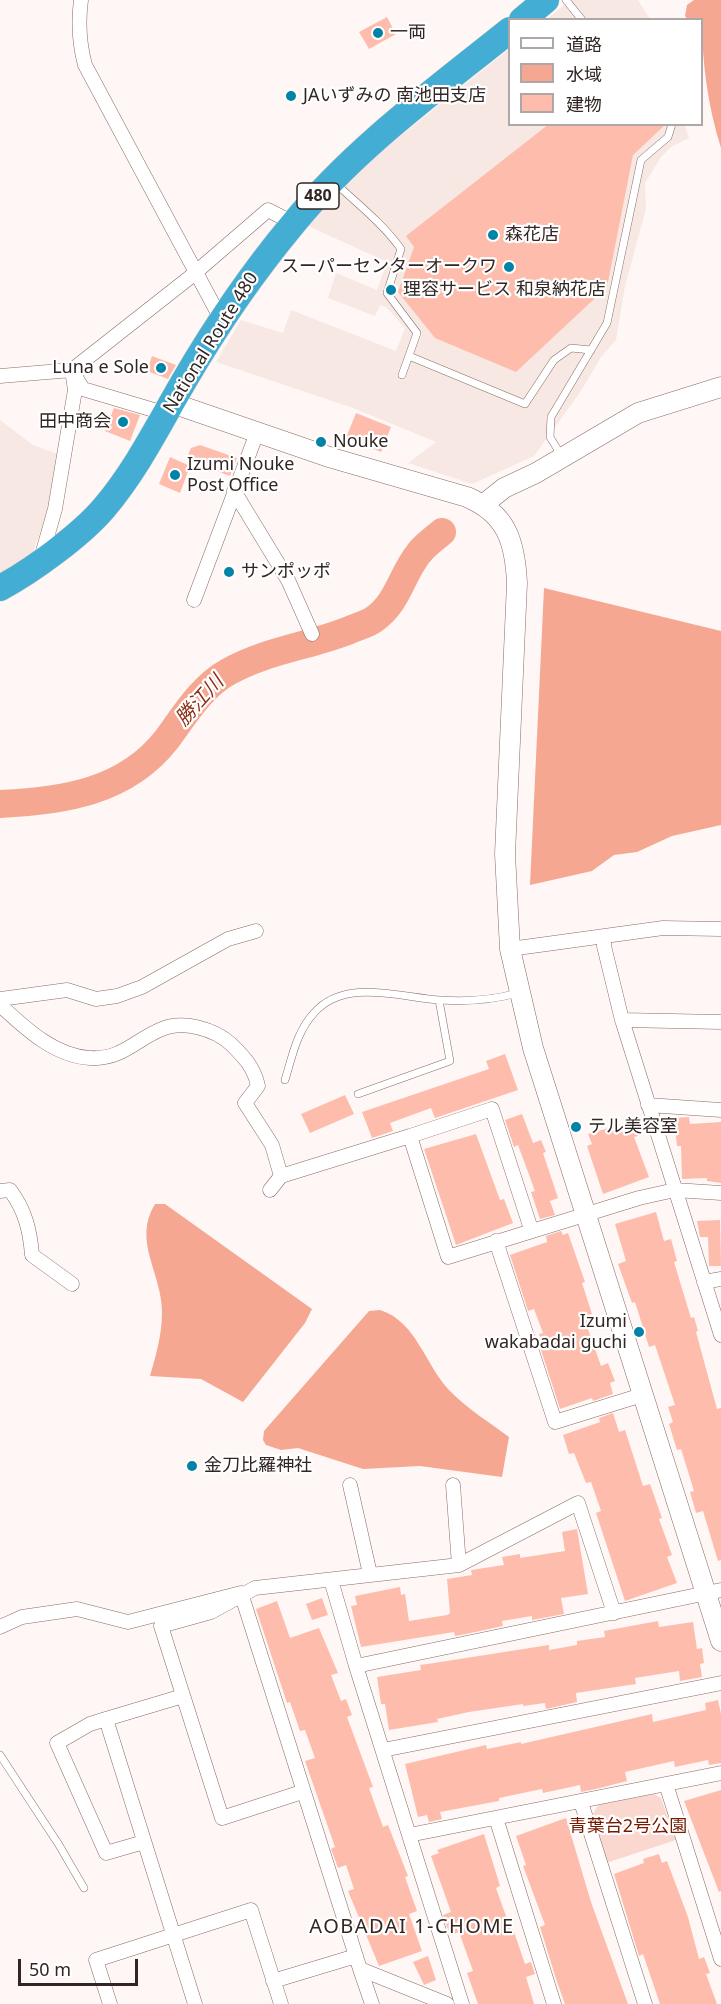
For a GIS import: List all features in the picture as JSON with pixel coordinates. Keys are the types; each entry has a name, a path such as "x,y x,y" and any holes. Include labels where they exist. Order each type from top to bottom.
{"highway":[{"path":"524,18 546,0"},
{"name":"National Route 480","path":"0,588 40,562 103,509 136,464 222,321 293,223 332,180 379,135 508,32"}],"street":[{"path":"81,0 78,21 80,46 85,65 194,273 222,321"},
{"path":"0,376 72,370 194,273 268,210 293,223"},
{"path":"72,370 83,388 158,411 172,403 258,430 332,458 484,504 510,536 516,554 517,583 505,854 510,949 533,1048 642,1395 714,1592 721,1641"},
{"path":"40,562 55,509 75,390 72,370"},
{"path":"484,504 504,488 563,458 638,413 721,387"},
{"path":"194,600 258,430"},
{"path":"234,491 288,580 312,634"},
{"path":"510,949 663,928 721,928"},
{"path":"0,999 61,990 96,999 117,996 142,987 228,939 256,932"},
{"path":"604,936 604,946 622,1020 721,1335"},
{"path":"0,1005 26,1028 72,1055 92,1058 114,1055 132,1048 162,1029 180,1026 195,1027 225,1039 255,1071 258,1086 244,1103 272,1145 281,1176"},
{"path":"622,1020 721,1022"},
{"path":"648,1105 721,1110"},
{"path":"270,1190 281,1176 492,1109 531,1229"},
{"path":"410,1136 448,1257 531,1229 675,1190 721,1193"},
{"path":"0,1191 10,1190 20,1204 30,1235 32,1255 72,1284"},
{"path":"496,1241 555,1422 642,1395"},
{"path":"704,1282 721,1279"},
{"path":"350,1485 370,1574"},
{"path":"453,1485 459,1565"},
{"path":"0,1627 22,1617 77,1609 128,1622 255,1588 459,1565 578,1503 614,1613"},
{"path":"331,1580 462,2004"},
{"path":"356,1666 714,1592"},
{"path":"241,1593 211,1612 161,1626 222,1818 302,1792"},
{"path":"241,1593 302,1792 372,2004"},
{"path":"383,1750 721,1683"},
{"path":"144,1842 106,1853 57,1743 90,1724 183,1696"},
{"path":"106,1719 195,2004"},
{"path":"409,1835 721,1773"},
{"path":"666,1784 721,1959"},
{"path":"581,1802 645,2004"},
{"path":"496,1818 554,2004"},
{"path":"110,2004 96,1960 251,1910 281,2004"},
{"path":"273,1981 358,1962 447,2004"}],"lane":[{"path":"566,0 580,18"},
{"path":"563,458 550,437 551,417 607,323 641,160 668,137 671,126"},
{"path":"332,180 372,219 384,226 401,249 387,293 417,333 402,375"},
{"path":"409,356 525,404 554,360 571,348 591,350"},
{"path":"285,1080 300,1034 314,1012 334,998 360,993 399,993 439,1000 491,1001 519,993"},
{"path":"358,1094 450,1061 439,1000"},
{"path":"0,1755 59,1845 84,1888"}],"shaded area":[{"path":"570,0 638,0 649,18 548,18"},
{"path":"508,50 508,126 685,126 689,138 671,147 661,157 645,183 646,209 625,286 616,340 601,357 581,391 534,456 472,484 408,463 436,442 353,408 216,362 241,320 283,333 291,310 396,351 405,328 386,307 380,305 375,316 328,298 336,273 377,290 387,262 308,226 335,196 382,151"},
{"path":"0,420 33,445 58,454 49,509 31,557 0,574"}],"green space":[{"name":"青葉台2号公園","path":"654,1794 661,1798 676,1840 606,1863 592,1816 598,1805"}],"water":[{"path":"694,0 721,0 721,148 707,85 703,53 703,18 686,18 687,5"},
{"path":"544,588 721,631 721,825 672,836 637,852 614,855 592,871 530,885"},
{"path":"155,1204 165,1204 312,1309 305,1323 243,1402 201,1379 150,1376 162,1320 161,1298 147,1244 146,1231"},
{"path":"380,1310 403,1324 412,1334 441,1380 456,1397 509,1437 502,1477 420,1466 363,1469 298,1448 281,1450 266,1445 263,1440 264,1431 369,1311"}],"building":[{"name":"一両","path":"387,17 396,34 369,49 359,32"},
{"name":"スーパーセンターオークワ","path":"546,126 664,126 633,155 607,287 516,372 435,338 398,292 414,247 406,236"},
{"name":"Luna e Sole","path":"152,356 176,365 168,379 147,371"},
{"name":"田中商会","path":"114,408 140,415 130,441 105,431"},
{"path":"356,413 391,427 381,452 346,438"},
{"path":"200,445 237,458 230,476 186,460 191,448"},
{"path":"170,457 190,466 180,493 159,484"},
{"path":"505,1054 518,1090 435,1118 431,1108 390,1123 393,1131 372,1138 362,1112 489,1069 486,1061"},
{"path":"345,1095 354,1114 310,1133 301,1114"},
{"path":"522,1114 533,1143 541,1140 558,1198 550,1201 555,1215 540,1219 531,1192 535,1191 518,1145 514,1147 505,1120"},
{"path":"689,1117 690,1124 721,1122 721,1183 707,1181 707,1178 682,1179 681,1146 677,1146 674,1118"},
{"path":"632,1121 638,1136 634,1137 649,1177 603,1194 587,1146 592,1144 588,1134"},
{"path":"476,1134 500,1200 504,1199 513,1223 456,1245 424,1149"},
{"path":"656,1212 664,1241 671,1239 677,1261 674,1262 691,1318 694,1317 717,1409 721,1408 721,1560 718,1561 703,1511 696,1513 690,1492 694,1491 681,1449 677,1450 669,1424 673,1422 668,1407 675,1405 655,1345 649,1347 635,1302 632,1303 618,1264 626,1261 615,1224"},
{"path":"720,1220 721,1266 709,1266 708,1237 700,1237 697,1221"},
{"path":"561,1231 563,1235 568,1233 585,1282 582,1283 592,1314 586,1316 589,1325 587,1326 601,1366 608,1363 615,1381 610,1383 613,1394 593,1401 592,1398 560,1409 541,1350 544,1348 539,1334 543,1333 534,1309 528,1311 510,1255 547,1242 546,1236"},
{"path":"613,1413 619,1432 625,1430 643,1486 650,1484 672,1555 667,1557 677,1583 625,1601 596,1513 601,1511 591,1482 586,1483 574,1453 569,1454 563,1435 600,1422 599,1418"},
{"path":"577,1529 588,1594 561,1598 564,1614 532,1620 532,1616 502,1621 503,1626 455,1636 454,1632 361,1647 351,1606 357,1605 355,1596 400,1587 401,1595 405,1594 409,1621 447,1615 450,1613 447,1579 472,1575 471,1570 504,1565 502,1557 520,1554 520,1558 565,1551 562,1532"},
{"path":"322,1598 328,1615 312,1620 306,1604"},
{"path":"277,1601 290,1638 319,1628 338,1673 331,1675 341,1701 346,1699 352,1715 347,1717 373,1787 369,1788 383,1827 388,1825 408,1876 405,1877 417,1911 409,1914 422,1951 379,1966 348,1891 354,1889 346,1865 338,1868 331,1849 335,1847 305,1761 315,1758 305,1730 300,1731 290,1702 287,1703 256,1609"},
{"path":"658,1621 659,1627 693,1622 697,1649 702,1648 704,1663 700,1664 702,1677 680,1681 679,1671 635,1678 636,1684 576,1693 577,1702 546,1709 545,1703 523,1706 523,1704 469,1712 437,1719 438,1722 389,1730 385,1704 381,1704 377,1677 421,1670 420,1665 549,1645 549,1650 577,1645 577,1641 605,1637 604,1631"},
{"path":"718,1700 721,1714 721,1763 709,1765 708,1760 675,1767 674,1761 625,1772 627,1781 600,1788 581,1792 580,1785 543,1793 542,1789 499,1798 499,1801 440,1812 442,1819 429,1822 427,1815 418,1817 405,1764 486,1745 487,1749 521,1742 521,1744 652,1714 653,1722 706,1710 705,1703"},
{"path":"721,1790 721,1891 719,1892 684,1801"},
{"path":"566,1818 591,1902 628,2004 565,2004 557,1982 540,1927 545,1925 523,1866 526,1865 516,1836"},
{"path":"484,1834 500,1886 496,1888 511,1930 513,1929 525,1964 531,1962 535,1974 526,1977 534,2004 478,2004 467,1973 473,1971 459,1932 450,1935 443,1915 451,1912 431,1856 439,1853 437,1850"},
{"path":"659,1854 662,1863 667,1861 688,1917 699,1959 704,1957 710,1973 706,1974 717,2004 660,2004 643,1954 639,1956 614,1874 644,1863 643,1859"},
{"path":"428,1956 436,1980 424,1985 413,1962"}],"waterway":[{"name":"勝江川","path":"0,804 70,796 113,782 132,771 151,757 202,693 228,672 258,658 337,635 373,620 389,605 419,553 442,532"}],"place":[{"name":"一両","path":"378,33"},
{"name":"JAいずみの 南池田支店","path":"291,96"},
{"name":"森花店","path":"493,235"},
{"name":"スーパーセンターオークワ","path":"509,267"},
{"name":"理容サービス 和泉納花店","path":"391,290"},
{"name":"Luna e Sole","path":"161,368"},
{"name":"田中商会","path":"123,422"},
{"name":"Nouke","path":"321,442"},
{"name":"Izumi Nouke Post Office","path":"175,475"},
{"name":"サンポッポ","path":"229,572"},
{"name":"テル美容室","path":"576,1127"},
{"name":"Izumi wakabadai guchi","path":"639,1332"},
{"name":"金刀比羅神社","path":"192,1466"}],"district":[{"name":"AOBADAI 1-CHOME","path":"412,1927"}]}
